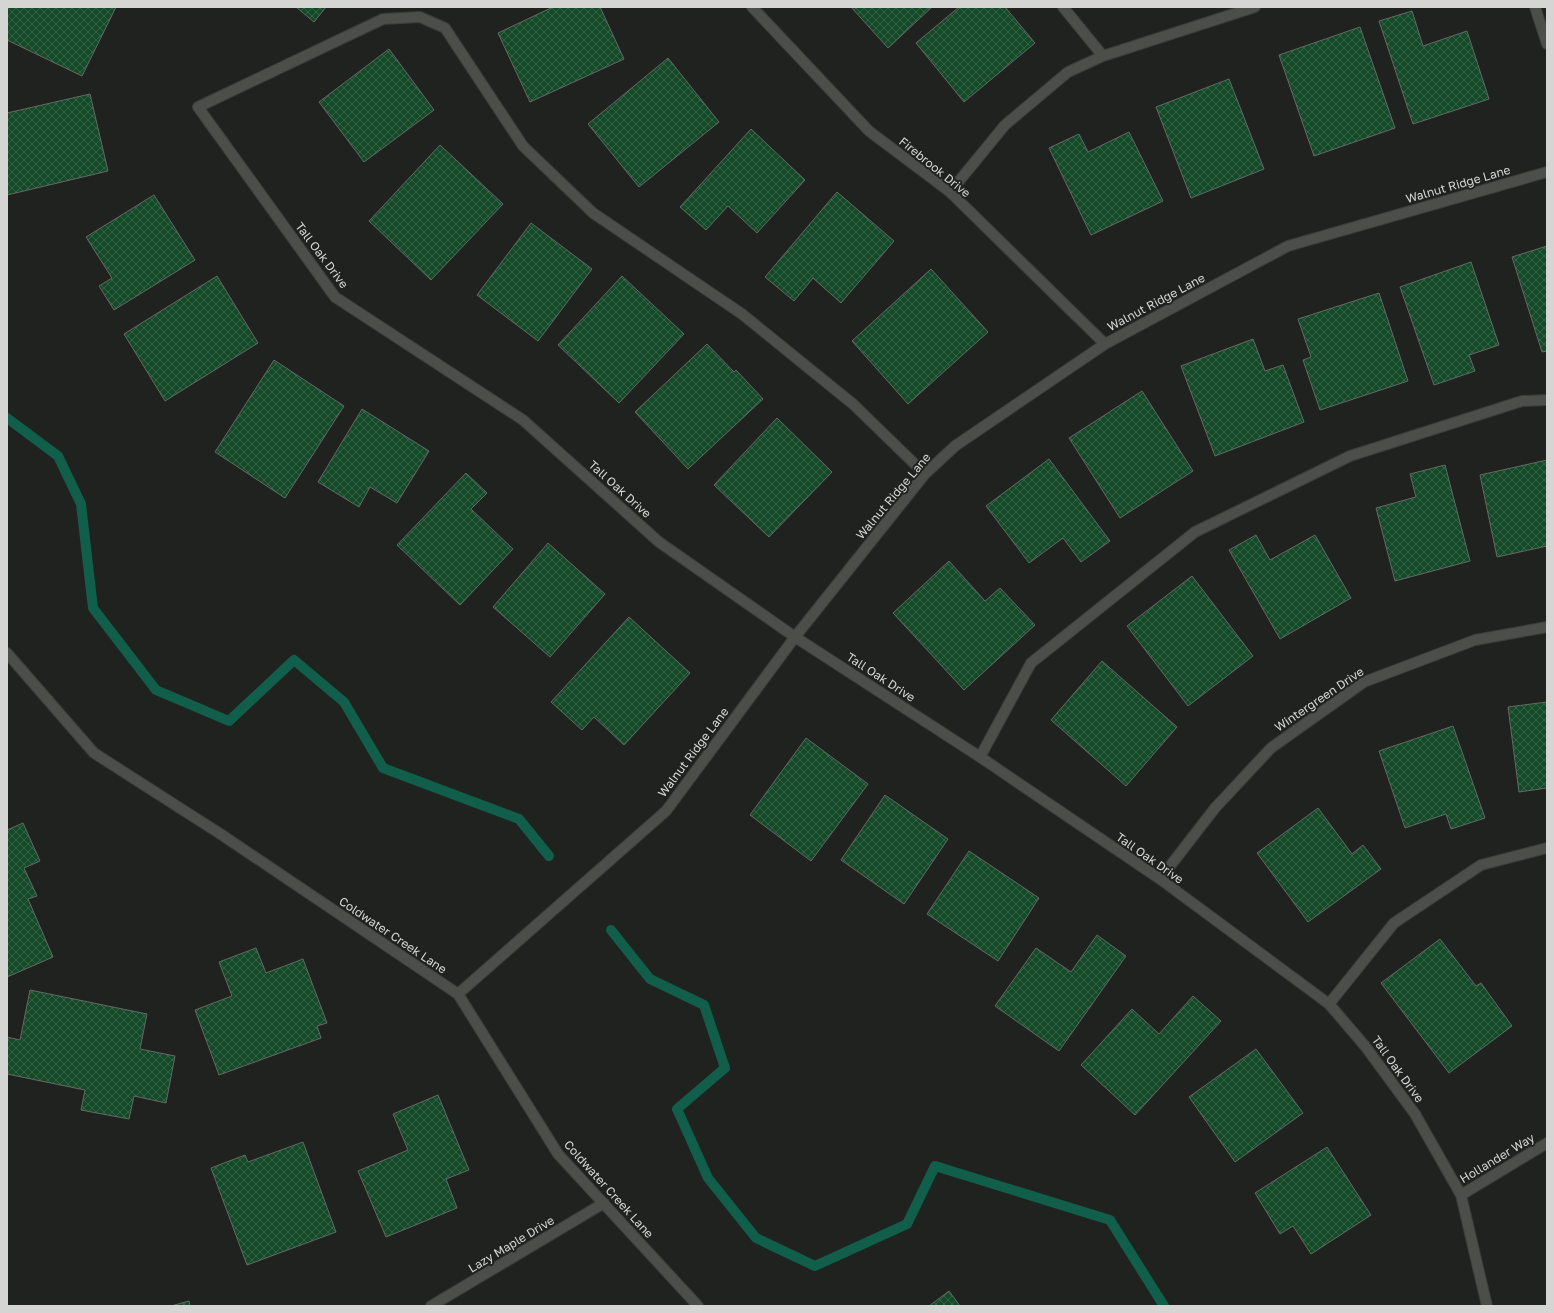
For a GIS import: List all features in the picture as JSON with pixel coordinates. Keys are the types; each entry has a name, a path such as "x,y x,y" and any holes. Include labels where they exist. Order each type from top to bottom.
{"street":[{"name":"Firebrook Drive","path":"752,7 869,131 950,192 1105,344"},
{"path":"1063,7 1102,56"},
{"path":"950,192 1005,125 1068,72 1102,56 1255,7"},
{"path":"1535,7 1547,44"},
{"name":"Tall Oak Drive","path":"925,474 853,404 742,314 593,213 523,146 445,28 420,17 383,19 198,107 335,297 523,420 659,542 795,637 980,757 1160,879 1329,1004 1365,1046 1414,1114 1461,1195 1487,1306"},
{"name":"Walnut Ridge Lane","path":"458,994 666,811 795,637 925,474 955,446 1105,344 1288,246 1547,172"},
{"path":"980,757 1031,663 1195,532 1350,456 1522,401 1547,400"},
{"name":"Wintergreen Drive","path":"1160,879 1215,808 1271,748 1364,682 1475,640 1547,627"},
{"name":"Coldwater Creek Lane","path":"7,653 94,753 222,835 458,994 558,1154 698,1306"},
{"path":"1329,1004 1394,923 1481,864 1547,848"},
{"name":"Hollander Way","path":"1461,1195 1547,1143"},
{"name":"Lazy Maple Drive","path":"431,1306 604,1203"}],"building":[{"path":"7,7 116,7 82,76 7,40"},
{"path":"296,7 326,7 314,22"},
{"path":"553,7 600,7 624,59 530,102 498,33"},
{"path":"851,7 932,7 888,48"},
{"path":"959,7 1005,7 1035,43 964,102 916,43"},
{"path":"1412,11 1423,46 1467,31 1489,99 1413,124 1379,21"},
{"path":"1360,27 1395,128 1314,156 1279,55"},
{"path":"389,49 434,110 364,162 319,102"},
{"path":"668,58 719,122 639,187 588,124"},
{"path":"1229,79 1264,169 1191,198 1156,107"},
{"path":"90,94 108,171 7,195 7,113"},
{"path":"751,129 805,180 757,233 728,206 706,230 680,207"},
{"path":"1129,132 1163,201 1091,235 1049,148 1079,134 1088,152"},
{"path":"440,145 503,204 431,280 369,221"},
{"path":"837,192 894,241 841,303 813,278 794,301 765,277"},
{"path":"154,195 195,260 114,310 99,286 112,278 86,237"},
{"path":"531,223 592,269 538,341 477,295"},
{"path":"1547,246 1547,351 1542,352 1512,257"},
{"path":"1471,262 1499,345 1469,355 1475,371 1434,385 1400,287"},
{"path":"931,269 988,332 908,404 852,341"},
{"path":"217,276 258,343 165,401 124,334"},
{"path":"622,276 684,334 619,403 558,345"},
{"path":"1379,293 1408,381 1320,410 1303,360 1311,357 1298,319"},
{"path":"1253,339 1265,371 1283,365 1304,422 1215,456 1181,366"},
{"path":"707,344 734,372 736,370 763,399 688,469 635,412"},
{"path":"274,360 344,406 285,498 215,452"},
{"path":"1142,391 1193,471 1120,518 1069,438"},
{"path":"362,409 429,451 397,503 370,487 359,507 318,482"},
{"path":"777,418 832,472 769,537 714,485"},
{"path":"1049,459 1110,541 1081,562 1063,538 1029,563 986,506"},
{"path":"1547,460 1547,546 1497,557 1480,475"},
{"path":"1445,465 1470,561 1395,581 1376,508 1416,497 1410,474"},
{"path":"466,473 487,493 471,509 513,549 460,605 397,545"},
{"path":"1256,535 1270,560 1315,535 1351,598 1280,639 1229,550"},
{"path":"548,543 605,594 550,657 493,607"},
{"path":"949,561 985,601 1000,588 1035,625 964,690 893,613"},
{"path":"1192,576 1253,656 1188,706 1127,626"},
{"path":"629,617 690,673 624,745 594,717 582,730 551,702"},
{"path":"1102,661 1177,727 1126,786 1051,720"},
{"path":"1547,702 1547,788 1519,792 1508,707"},
{"path":"1453,726 1485,818 1451,829 1446,814 1405,828 1379,751"},
{"path":"806,738 868,784 811,861 750,815"},
{"path":"885,795 948,839 904,904 841,860"},
{"path":"1318,808 1352,854 1363,845 1381,869 1308,922 1257,853"},
{"path":"23,823 40,861 24,868 37,896 28,899 53,957 7,977 7,830"},
{"path":"969,851 1039,898 998,961 927,914"},
{"path":"1097,935 1126,956 1059,1051 995,1006 1036,948 1071,972"},
{"path":"1440,939 1476,986 1481,983 1512,1026 1449,1073 1381,983"},
{"path":"256,948 266,973 303,959 327,1023 317,1026 321,1038 219,1075 195,1010 232,996 219,962"},
{"path":"30,990 147,1014 140,1049 175,1056 166,1103 134,1096 129,1119 81,1110 85,1090 7,1074 7,1037 20,1040"},
{"path":"1193,996 1221,1021 1135,1115 1081,1065 1132,1009 1159,1034"},
{"path":"1256,1049 1303,1113 1235,1162 1189,1097"},
{"path":"438,1095 469,1170 446,1179 457,1208 386,1237 358,1171 408,1150 393,1114"},
{"path":"303,1142 336,1232 247,1265 211,1168 245,1155 248,1162"},
{"path":"1327,1147 1371,1215 1311,1254 1293,1226 1280,1234 1255,1193"},
{"path":"949,1291 960,1306 929,1306"},
{"path":"189,1301 190,1306 171,1306"}],"waterway":[{"path":"7,418 58,456 81,504 93,608 156,690 229,721 294,660 344,702 383,768 519,819 549,856"},
{"path":"611,930 650,979 704,1005 725,1068 677,1109 708,1178 756,1238 815,1266 907,1224 935,1166 1110,1220 1164,1306"}]}
